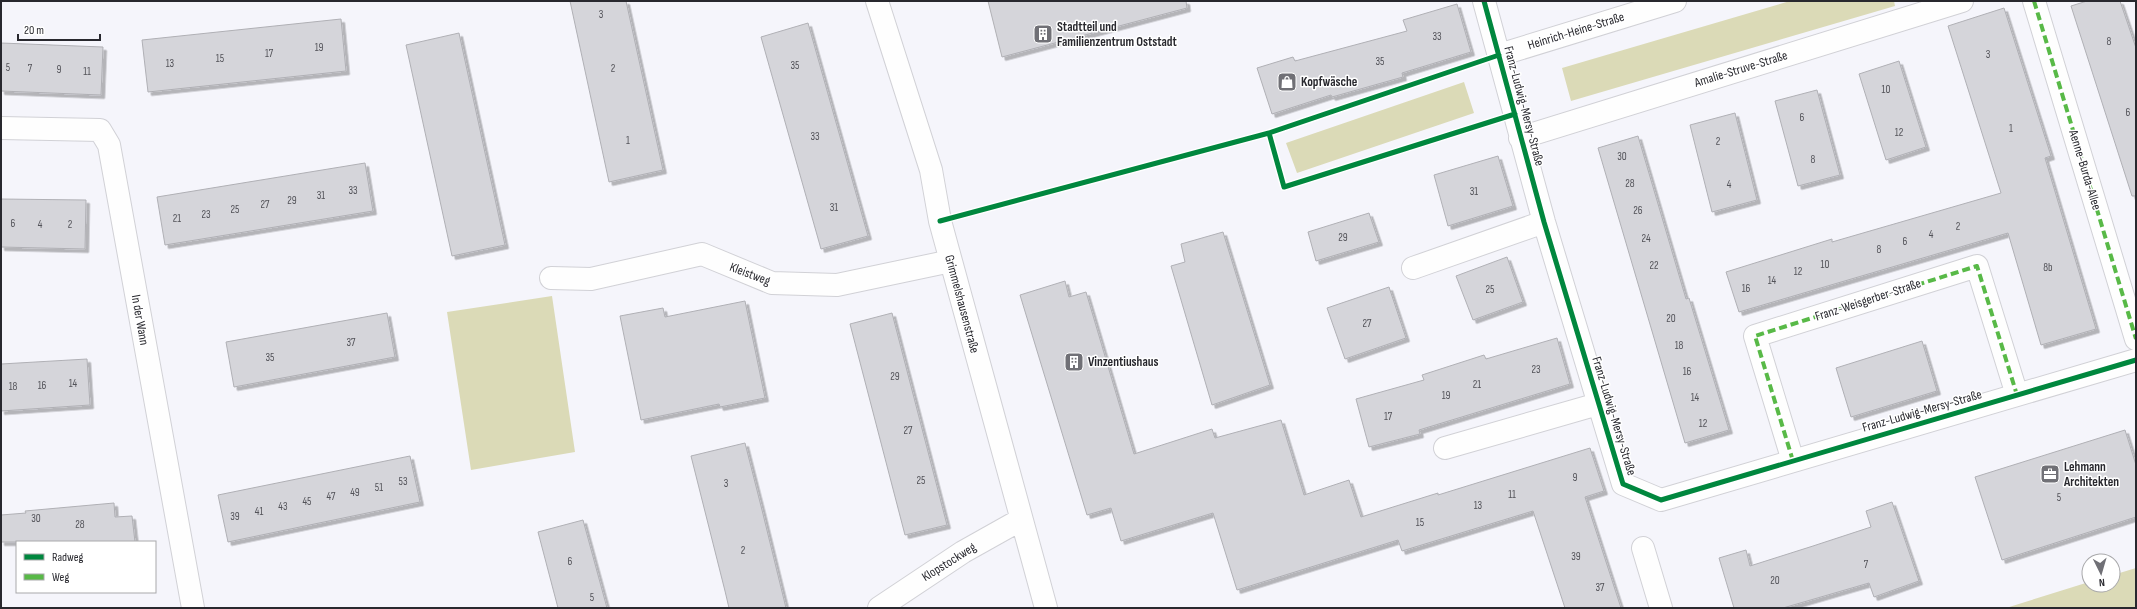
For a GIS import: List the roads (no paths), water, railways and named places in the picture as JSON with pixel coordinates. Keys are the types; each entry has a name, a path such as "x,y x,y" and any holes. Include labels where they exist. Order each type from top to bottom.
{"street":[{"name":"Grimmelshausenstraße","path":"877,1 931,170 940,222 1020,520 1046,608"},
{"name":"Franz-Ludwig-Mersy-Straße","path":"1484,1 1544,222 1623,484 1660,500 2136,360"},
{"name":"Heinrich-Heine-Straße","path":"1499,55 1675,1"},
{"name":"Amalie-Struve-Straße","path":"1520,138 1933,5 1962,1"},
{"name":"Aenne-Burda-Allee","path":"2034,1 2136,339"},
{"name":"In der Wann","path":"1,128 100,130 109,145 193,608"},
{"path":"1413,268 1544,222"},
{"name":"Kleistweg","path":"551,278 591,279 702,254 772,284 837,285 951,261"},
{"name":"Franz-Weisgerber-Straße","path":"1793,461 1755,336 1977,266 2017,395"},
{"name":"Franz-Ludwig-Mersy-Straße","path":"1445,448 1598,404"},
{"name":"Klopstockweg","path":"879,608 964,552 1020,520"},
{"path":"1643,548 1662,608"}],"place":[{"name":"Stadtteil und Familienzentrum Oststadt","path":"1043,34"},
{"name":"Kopfwäsche","path":"1287,82"},
{"name":"Vinzentiushaus","path":"1074,362"},
{"name":"Lehmann Architekten","path":"2050,474"}]}
